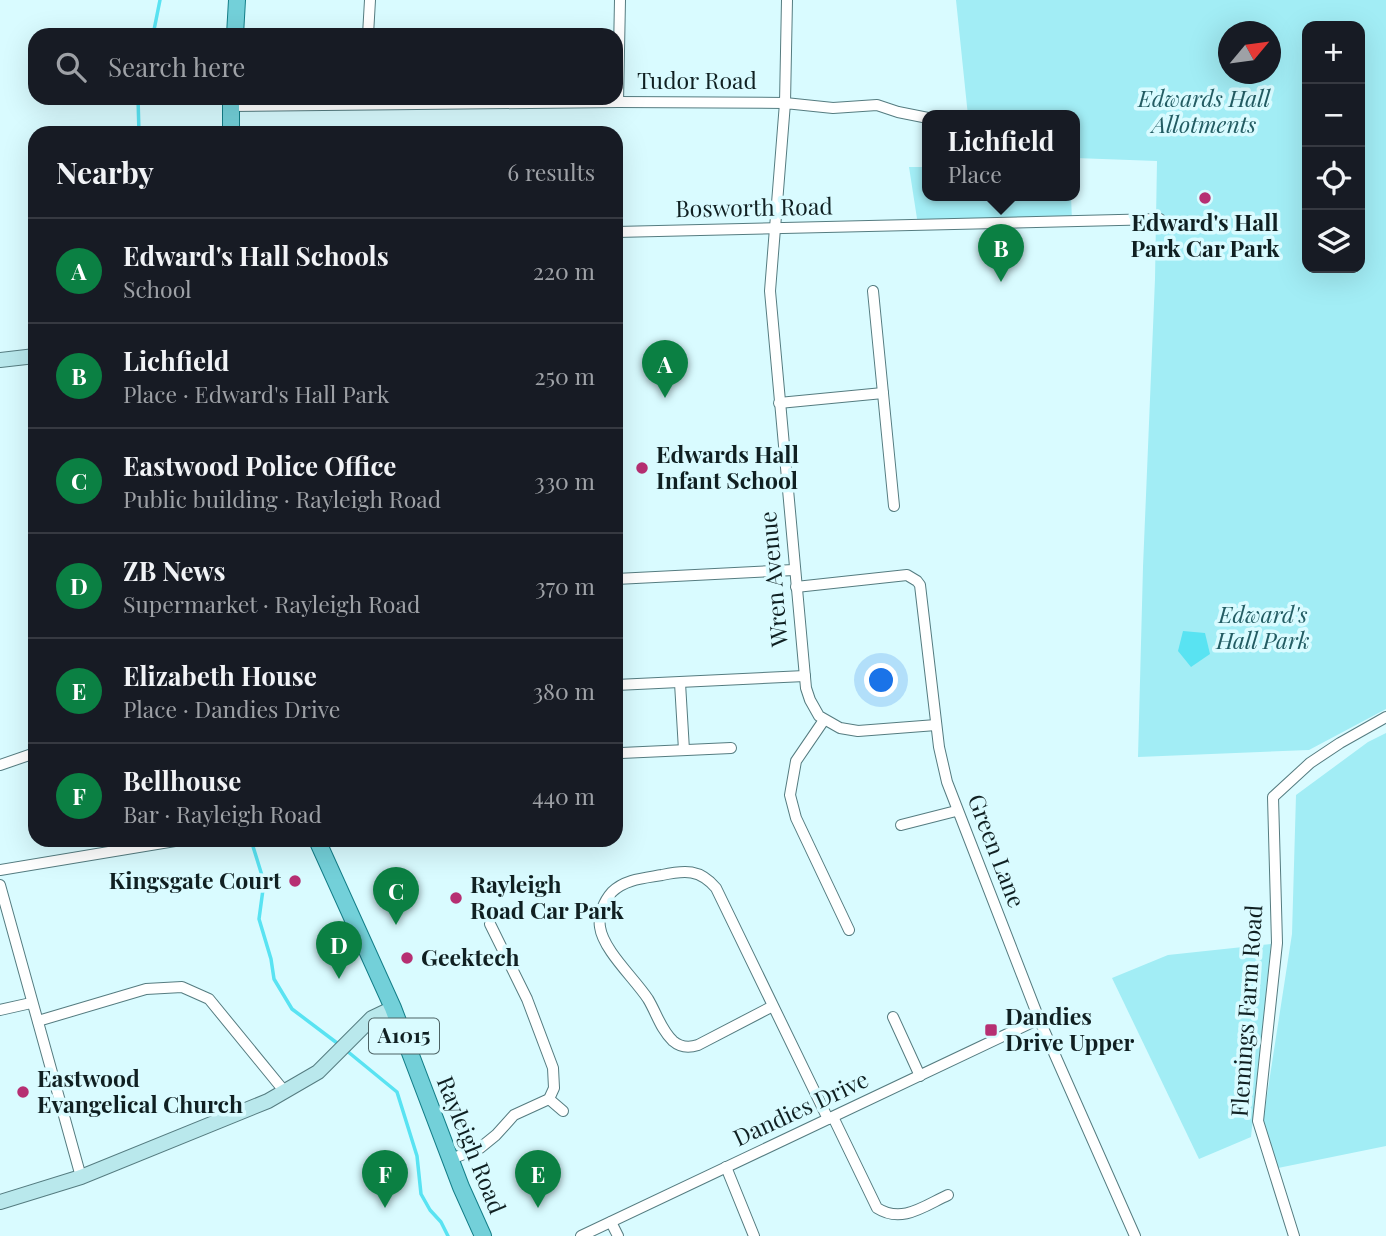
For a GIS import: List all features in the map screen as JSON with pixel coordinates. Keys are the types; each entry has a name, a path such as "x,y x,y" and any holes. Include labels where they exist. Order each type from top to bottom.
{"main road":[{"path":"235,28 237,0"},
{"path":"231,105 231,126"},
{"name":"Rayleigh Road","path":"320,847 393,1008 483,1236"}],"street":[{"path":"368,28 370,0"},
{"path":"619,28 620,0"},
{"name":"Wren Avenue","path":"787,0 785,103 770,291 805,676 810,700 824,720"},
{"name":"Tudor Road","path":"623,102 785,103 833,108 873,105 922,117"},
{"name":"Bosworth Road","path":"623,232 1160,219"},
{"path":"873,291 894,506"},
{"path":"0,360 28,357"},
{"path":"779,403 883,393"},
{"path":"623,579 794,570"},
{"name":"Green Lane","path":"796,587 900,575 907,575 917,581 921,591 942,766 957,811 1039,1019 1135,1236"},
{"path":"623,685 805,676"},
{"path":"680,683 684,750"},
{"name":"Flemings Farm Road","path":"1294,1236 1258,1121 1277,943 1273,797 1310,763 1386,718"},
{"path":"849,930 796,818 790,795 796,761 824,720 840,728 858,731 936,725"},
{"path":"623,753 731,748"},
{"path":"0,765 28,755"},
{"path":"901,825 957,811"},
{"path":"0,870 139,847"},
{"path":"773,1006 698,1045 678,1045 666,1032 649,1000 602,935 600,918 608,898 615,890 634,880 685,871 702,874 716,888 773,1006 877,1208 889,1216 902,1216 948,1195"},
{"path":"0,885 81,1177"},
{"path":"451,1159 480,1148 514,1115 549,1099 554,1088 553,1068 527,999 490,924"},
{"path":"38,1021 146,989 182,987 209,999 285,1092"},
{"path":"0,1010 31,1003"},
{"path":"0,1202 81,1177 240,1114 285,1092 318,1072 372,1018 393,1008"},
{"path":"893,1017 920,1076"},
{"name":"Dandies Drive","path":"581,1236 1039,1019"},
{"path":"549,1099 563,1111"},
{"path":"726,1167 754,1236"},
{"path":"611,1222 618,1236"}],"green space":[{"name":"Edward's Hall Park","path":"956,0 1386,0 1386,709 1309,750 1138,757 1157,161 1080,158 1080,110 967,110"},
{"path":"909,167 922,167 922,201 1071,201 1072,221 918,225"},
{"path":"1386,733 1386,1146 1278,1168 1263,1121 1292,934 1296,795 1368,742"},
{"path":"1271,944 1251,1137 1199,1159 1112,978 1168,955"}],"shaded area":[{"path":"1183,631 1205,633 1210,654 1191,667 1178,651"}],"waterway":[{"path":"154,28 160,0"},
{"path":"138,105 139,126"},
{"path":"253,847 264,882 259,919 274,979 292,1009 341,1046"},
{"path":"347,1051 397,1092 417,1156 421,1194 448,1236"}],"place":[{"name":"Edward's Hall Park Car Park","path":"1205,198"},
{"name":"Lichfield","path":"1001,282"},
{"name":"Edward's Hall Schools","path":"665,398"},
{"name":"Edwards Hall Infant School","path":"642,468"},
{"name":"Kingsgate Court","path":"295,881"},
{"name":"Rayleigh Road Car Park","path":"456,898"},
{"name":"Eastwood Police Office","path":"396,925"},
{"name":"Geektech","path":"407,958"},
{"name":"ZB News","path":"339,979"},
{"name":"Dandies Drive Upper","path":"991,1030"},
{"name":"Eastwood Evangelical Church","path":"23,1092"},
{"name":"Bellhouse","path":"385,1208"},
{"name":"Elizabeth House","path":"538,1208"}],"park label":[{"name":"Edwards Hall Allotments","path":"1204,112"}]}
